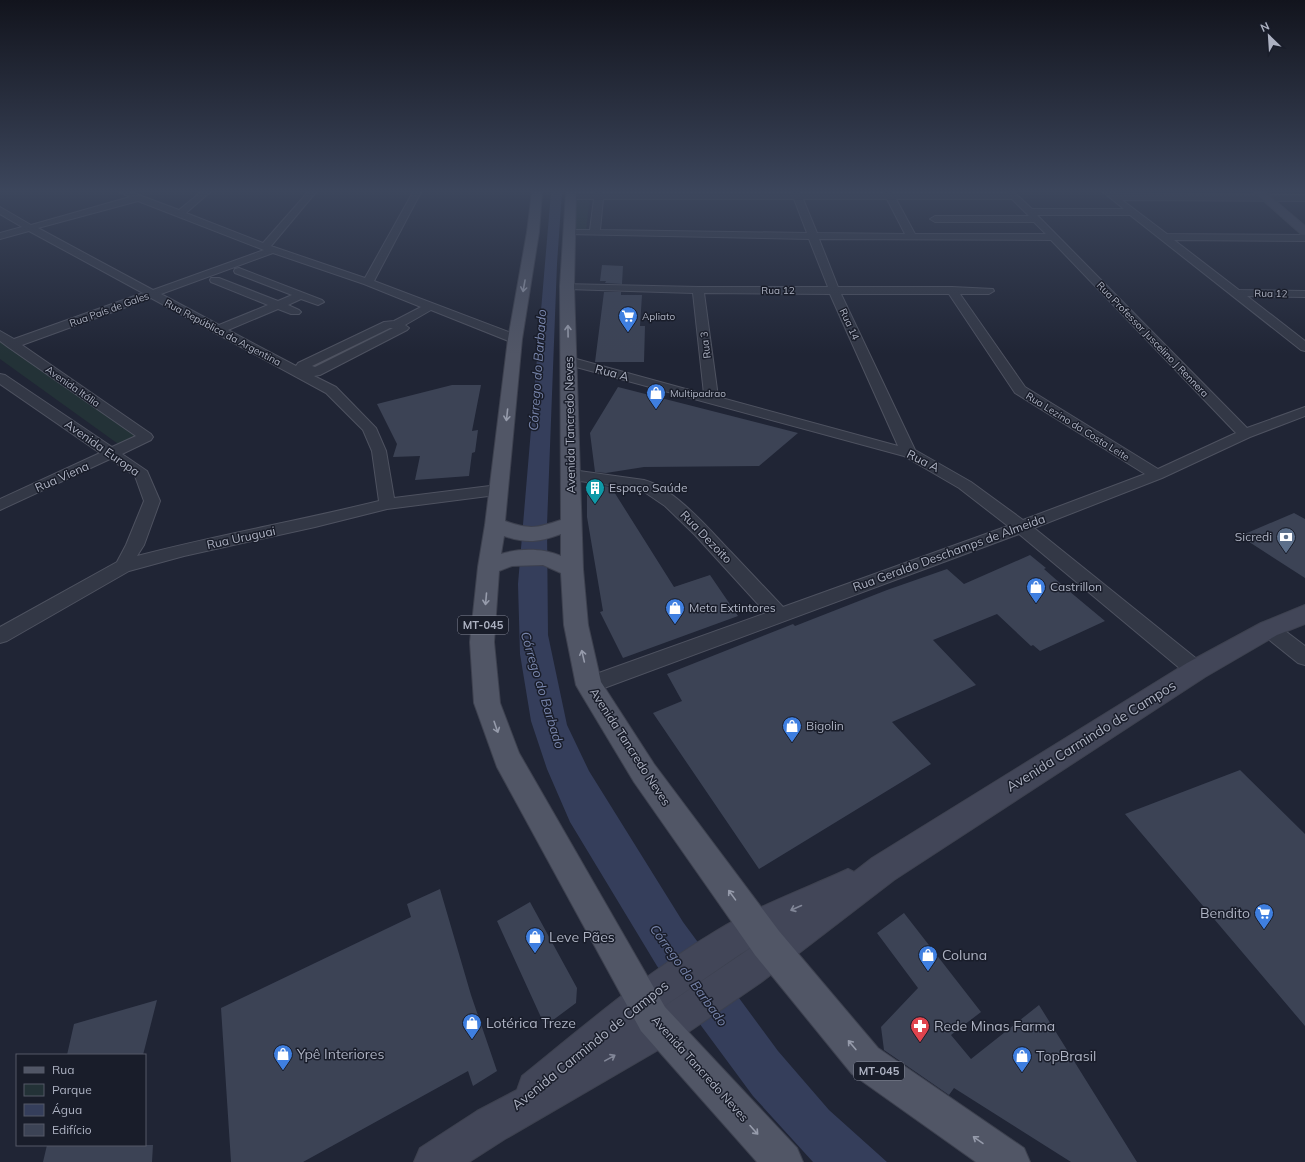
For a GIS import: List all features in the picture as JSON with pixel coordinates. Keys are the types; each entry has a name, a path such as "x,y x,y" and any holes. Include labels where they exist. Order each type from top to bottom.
{"main road":[{"name":"Avenida Tancredo Neves","path":"531,246 515,338 498,490 504,529 489,567 482,642 487,702 507,758 658,1011 783,1162"},
{"name":"Avenida Tancredo Neves","path":"569,246 567,286 572,475 572,569 576,625 589,685 644,773 759,950 865,1061 1010,1162"},
{"path":"504,529 537,535 572,523"},
{"path":"489,567 510,559 545,557 572,569"},
{"name":"Avenida Carmindo de Campos","path":"434,1162 658,1011 759,950 883,869 1196,670 1269,629 1305,614"},
{"name":"Avenida Carmindo de Campos","path":"658,1011 727,943 759,950"}],"street":[{"name":"Rua República da Argentina","path":"64,246 331,390 369,428 379,451 387,504"},
{"path":"262,246 368,282 515,338"},
{"path":"368,282 387,246"},
{"name":"Rua 14","path":"817,246 834,290 909,453"},
{"name":"Rua Professor Juscelino J Rennera","path":"1063,246 1245,434"},
{"path":"1177,246 1305,346"},
{"name":"Rua País de Gales","path":"12,344 152,294 269,249"},
{"path":"239,271 318,302"},
{"path":"215,280 295,312"},
{"name":"Rua 12","path":"567,286 698,290 989,291"},
{"name":"Rua 3","path":"698,290 712,400"},
{"name":"Rua Lezino da Costa Leite","path":"952,290 1020,390 1157,475"},
{"name":"Rua 12","path":"1236,293 1305,294"},
{"path":"220,329 300,296"},
{"path":"396,325 403,328 315,372 302,366 388,324 396,325 431,306"},
{"name":"Avenida Itália","path":"0,335 146,437"},
{"name":"Rua A","path":"569,361 909,453 965,484 1196,670"},
{"name":"Avenida Europa","path":"0,378 142,474 152,501 135,545 123,566"},
{"name":"Rua Geraldo Deschamps de Almeida","path":"589,685 1020,527 1157,475 1245,434 1305,411"},
{"name":"Rua Viena","path":"0,505 146,437"},
{"name":"Rua Dezoito","path":"572,475 644,485 671,502 701,531 779,616"},
{"name":"Rua Uruguai","path":"0,636 123,566 184,550 315,522 387,504 498,490"},
{"path":"1269,629 1305,657"}],"green space":[{"path":"0,338 140,436 121,446 0,359"}],"water":[{"name":"Córrego do Barbado","path":"546,246 558,246 547,525 548,635 567,725 589,771 683,922 778,1051 829,1110 887,1162 813,1162 753,1096 657,966 570,822 547,769 531,721 520,654 518,584"}],"building":[{"path":"602,265 623,266 622,284 605,283 606,281 600,281"},
{"name":"Apliato","path":"604,292 621,292 621,295 642,295 640,326 645,326 644,362 595,362"},
{"path":"452,385 481,385 472,431 478,430 475,452 472,453 469,476 415,480 420,456 393,457 397,444 377,404"},
{"name":"Multipadrao","path":"618,387 798,433 759,466 644,467 606,473 595,472 590,433"},
{"path":"597,485 611,487 674,587 710,575 738,616 623,658 600,612 603,611 587,517 587,495 598,496"},
{"name":"Sicredi","path":"1294,513 1305,519 1305,578 1240,536"},
{"name":"Bigolin","path":"1030,555 1046,568 1044,569 1069,591 1105,621 1040,651 1033,645 1031,646 997,614 933,640 976,685 892,722 931,764 759,869 653,713 682,701 667,674 793,624 795,626 887,590 947,569 964,584"},
{"name":"Bendito","path":"1240,770 1305,834 1305,1026 1125,814"},
{"path":"440,889 471,995 497,1071 473,1086 468,1071 303,1162 231,1162 221,1008 411,917 407,904"},
{"name":"Leve Pães","path":"530,902 577,988 576,1003 545,1026 497,921"},
{"path":"904,913 981,1012 951,1035 971,1059 1039,1005 1137,1162 1071,1162 954,1088 949,1095 884,1050 881,1027 918,988 877,933"},
{"path":"157,1000 143,1054 67,1054 74,1024"},
{"path":"153,1145 152,1162 43,1162 47,1146"}],"place":[{"name":"Apliato","path":"628,333"},
{"name":"Multipadrao","path":"656,410"},
{"name":"Espaço Saúde","path":"595,505"},
{"name":"Sicredi","path":"1286,554"},
{"name":"Castrillon","path":"1036,604"},
{"name":"Meta Extintores","path":"675,625"},
{"name":"Bigolin","path":"792,743"},
{"name":"Bendito","path":"1264,930"},
{"name":"Leve Pães","path":"535,954"},
{"name":"Coluna","path":"928,972"},
{"name":"Lotérica Treze","path":"472,1040"},
{"name":"Rede Minas Farma","path":"920,1043"},
{"name":"Ypê Interiores","path":"283,1071"},
{"name":"TopBrasil","path":"1022,1073"}]}
